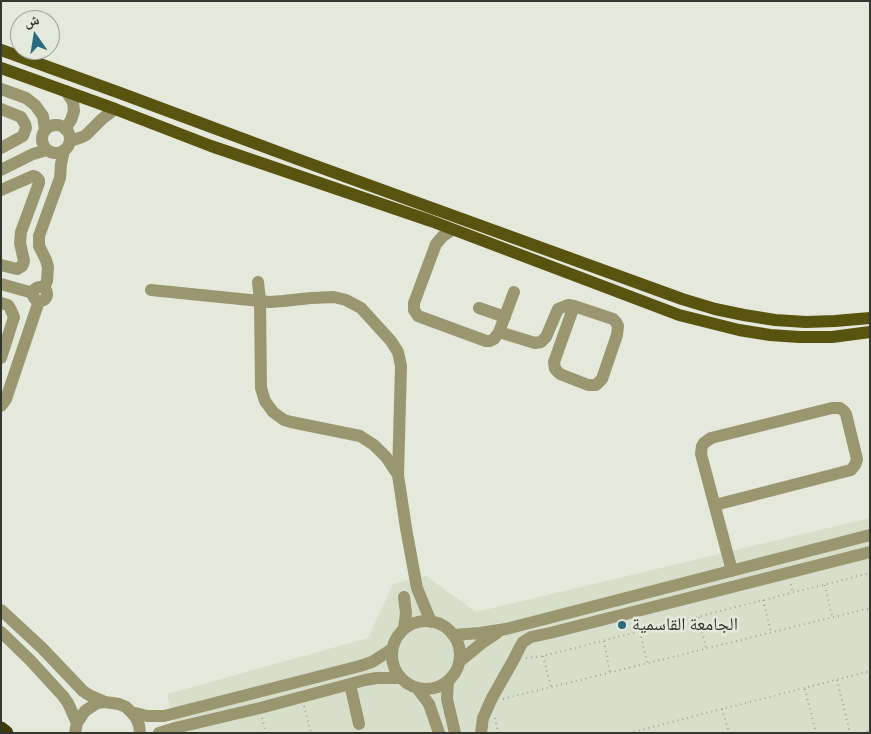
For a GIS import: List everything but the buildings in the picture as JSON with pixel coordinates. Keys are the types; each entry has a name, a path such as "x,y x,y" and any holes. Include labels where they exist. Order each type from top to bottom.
{"highway":[{"path":"1,729 6,733"}],"main road":[{"path":"1,50 682,299 715,309 775,320 806,322 870,318"},
{"path":"1,68 211,146 431,221 680,315 715,325 762,334 799,337 870,332"}],"street":[{"path":"1,89 26,98 36,105 55,140 61,164 60,178 38,236 39,246 48,267 47,281 38,294 6,400 1,406"},
{"path":"1,170 34,154 55,140 71,120 74,111 73,102 66,91"},
{"path":"1,109 21,117 26,128 23,136 1,148"},
{"path":"55,140 82,138 115,109"},
{"path":"1,190 33,176 36,176 39,180 21,232 20,243 23,264 17,269 1,265"},
{"path":"431,221 436,244"},
{"path":"452,230 436,244 414,303 413,307 416,313 421,317 486,341 494,339 499,332 514,292"},
{"path":"258,282 261,388 268,407 278,416 291,422 360,436 380,450 398,474"},
{"path":"1,284 38,294"},
{"path":"151,290 283,301 334,297 346,300 360,308 391,341 398,352 401,366 398,474 418,588 431,622"},
{"path":"1,303 8,305 14,316 1,358"},
{"path":"499,332 534,343 541,342 546,337 558,309 568,305 574,306 613,319 618,326 617,335 602,380 596,385 588,385 560,374 555,369 554,362 574,306"},
{"path":"479,308 505,317"},
{"path":"715,505 850,470 855,465 857,459 846,414 840,408 832,408 707,440 702,446 701,454 732,571"},
{"path":"454,634 506,629 870,535"},
{"path":"477,733 476,722 478,715 520,659 528,644 550,633 870,552"},
{"path":"404,597 406,613 404,629"},
{"path":"1,610 42,648 82,690 90,696 105,702 126,707 136,718 140,733"},
{"path":"431,622 443,626 454,634 460,651 460,661 456,672 448,682 436,688 417,688 405,682 396,672 393,664 392,649 396,638 404,629 417,623 431,622"},
{"path":"460,661 482,643 506,629"},
{"path":"1,632 63,696 68,703 76,728"},
{"path":"131,712 147,716 172,714 360,666 372,662 392,649"},
{"path":"159,733 350,684 377,678 400,678"},
{"path":"448,682 447,699 455,733"},
{"path":"350,684 359,724"},
{"path":"417,688 429,704 439,733"},
{"path":"481,733 483,718 492,698"},
{"path":"76,728 85,711 91,706 105,702"}],"path":[{"path":"520,659 543,656 870,573"},
{"path":"824,585 832,617"},
{"path":"763,600 771,632"},
{"path":"507,691 502,700 870,608"},
{"path":"699,617 706,648"},
{"path":"640,632 647,664"},
{"path":"604,641 610,672"},
{"path":"543,656 551,687"},
{"path":"629,733 870,671"},
{"path":"837,680 850,733"},
{"path":"804,688 816,733"},
{"path":"260,708 266,733"},
{"path":"722,709 729,733"},
{"path":"494,715 498,733"},
{"path":"862,733 870,731"}],"shaded area":[{"name":"الجامعة القاسمية","path":"870,518 870,733 177,733 175,728 167,694 368,638 393,584 426,576 476,612"}],"place":[{"name":"الجامعة القاسمية","path":"622,625"}]}
